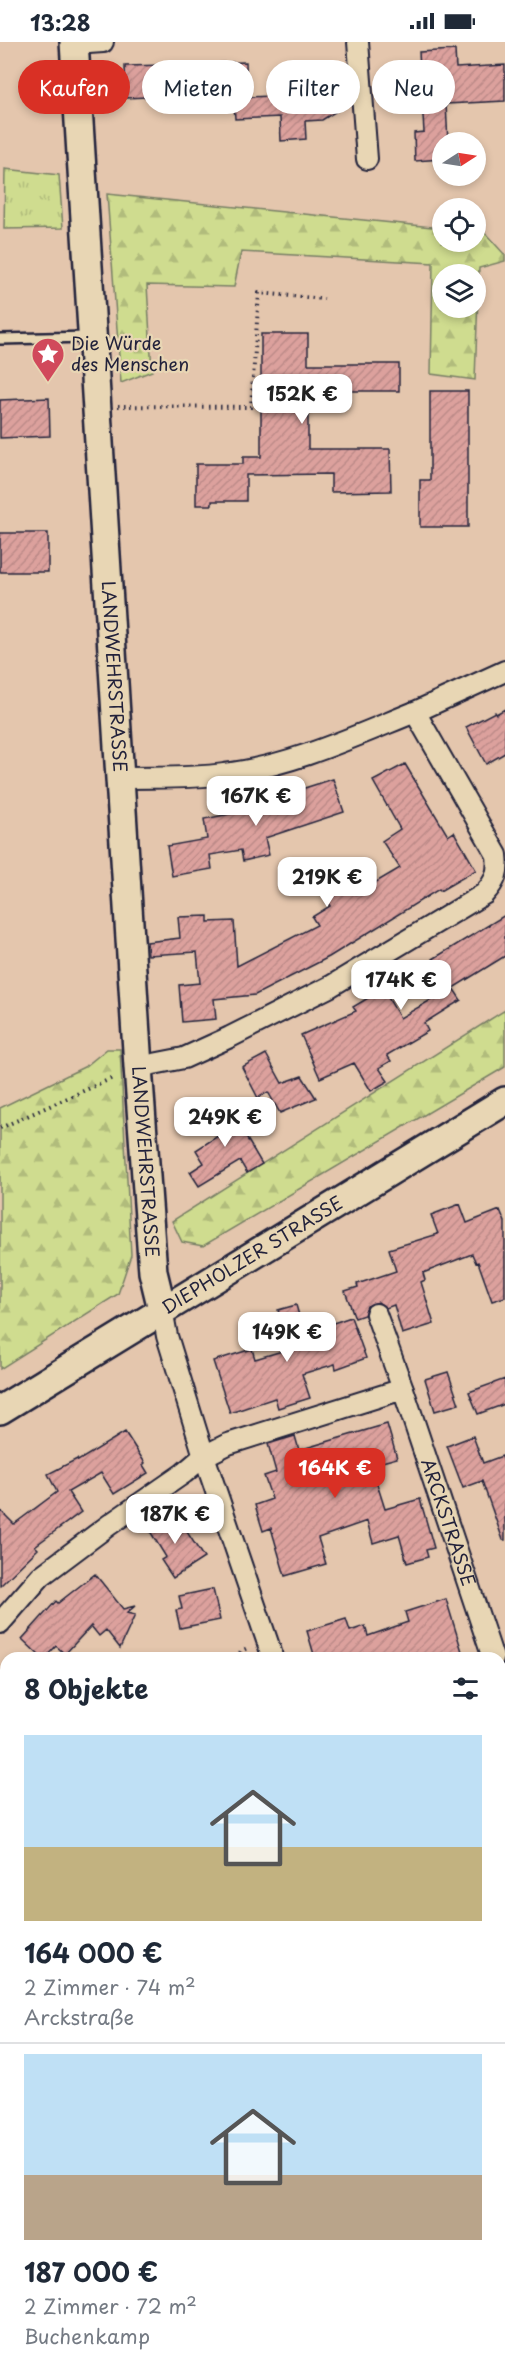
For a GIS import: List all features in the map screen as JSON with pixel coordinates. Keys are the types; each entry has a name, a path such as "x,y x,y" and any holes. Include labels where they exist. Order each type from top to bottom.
{"street":[{"path":"74,43 103,42"},
{"path":"358,42 368,159"},
{"name":"LANDWEHRSTRASSE","path":"74,43 138,1067 153,1272 162,1309"},
{"path":"119,778 223,774 260,768 306,755 415,712 505,671"},
{"path":"138,1067 184,1058 331,986 484,894 493,883 499,870 497,855 491,841 415,712"},
{"name":"DIEPHOLZER STRASSE","path":"0,1410 505,1101"},
{"path":"162,1309 167,1335 204,1456 271,1652"},
{"name":"ARCKSTRASSE","path":"376,1314 492,1652"},
{"path":"0,1623 40,1576 184,1473 204,1456 228,1444 403,1389"}],"lane":[{"path":"0,339 92,337"}],"path":[{"path":"96,406 251,407 259,293 324,299"},
{"path":"0,1128 138,1067"}],"green space":[{"path":"5,169 59,175 63,228 4,229"},
{"path":"107,194 432,227 432,252 486,252 486,234 505,255 505,261 486,266 486,264 433,264 241,252 234,287 147,285 152,371 121,383"},
{"path":"432,318 477,318 475,380 431,374"},
{"path":"505,1010 505,1067 203,1246 182,1242 172,1221"},
{"path":"107,1049 120,1049 131,1255 118,1294 0,1369 0,1108 86,1066"}],"building":[{"path":"455,50 456,68 505,65 505,101 455,104 455,60 420,60 419,52"},
{"path":"130,66 142,66 142,97 130,98"},
{"path":"266,96 266,114 332,114 322,120 305,121 306,139 281,141 280,117 235,119 235,114 254,114 254,97"},
{"path":"423,114 447,114 447,132 432,132 432,160 415,161 414,133 424,132"},
{"path":"261,334 308,334 308,364 399,364 399,391 308,391 308,449 390,449 391,491 331,492 331,474 246,475 246,501 212,501 212,505 196,505 196,464 243,464 243,457 261,457"},
{"path":"430,391 468,391 468,527 420,527 420,480 430,480"},
{"path":"49,398 50,436 0,438 0,400"},
{"path":"0,533 48,533 48,572 0,572"},
{"path":"505,709 505,753 486,764 466,727"},
{"path":"405,764 448,836 454,832 476,870 440,891 439,889 329,957 255,995 214,999 216,1019 182,1022 179,985 200,983 197,952 148,955 147,942 180,938 178,917 208,916 208,922 234,921 237,966 317,925 312,917 330,906 317,884 341,869 356,894 400,868 382,841 400,829 373,781"},
{"path":"333,779 344,812 265,838 269,855 243,861 241,850 210,855 212,869 172,876 167,846 207,839 204,819 256,809 254,804"},
{"path":"505,915 505,956 453,988 461,1000 424,1023 428,1031 387,1055 391,1061 379,1068 388,1081 371,1091 354,1063 320,1078 301,1035 356,1011 353,1007 383,989 400,1018 431,1000 414,973"},
{"path":"266,1054 282,1083 302,1076 316,1098 280,1113 268,1092 258,1098 242,1067"},
{"path":"227,1105 262,1164 247,1173 240,1161 199,1186 190,1172 204,1163 196,1150 218,1136 206,1118"},
{"path":"460,1204 467,1223 500,1210 505,1222 505,1297 492,1301 478,1262 476,1263 472,1254 423,1273 425,1280 421,1282 434,1324 402,1334 394,1305 386,1308 378,1302 367,1306 364,1315 355,1318 345,1291 358,1287 357,1284 396,1271 389,1249 438,1234 431,1215"},
{"path":"296,1305 304,1333 351,1317 366,1358 336,1369 335,1364 302,1374 310,1398 278,1408 275,1398 230,1413 213,1361 252,1349 255,1359 289,1349 278,1310"},
{"path":"448,1372 459,1404 435,1411 425,1379"},
{"path":"505,1379 505,1404 478,1414 469,1392"},
{"path":"387,1424 397,1458 371,1465 385,1509 420,1499 434,1548 426,1550 428,1557 407,1563 399,1535 373,1543 367,1521 318,1538 326,1564 285,1576 271,1528 263,1531 255,1505 272,1499 264,1476 276,1472 268,1444 295,1436 299,1450"},
{"path":"125,1432 145,1463 143,1465 148,1473 114,1494 101,1473 68,1492 81,1512 35,1546 38,1549 0,1586 0,1510 14,1524 57,1492 48,1474 77,1459 78,1461"},
{"path":"473,1436 483,1463 502,1456 505,1466 505,1540 503,1540 482,1481 463,1488 447,1446"},
{"path":"174,1512 204,1558 173,1578 161,1560 166,1557 148,1528"},
{"path":"95,1574 123,1609 135,1606 127,1613 135,1615 120,1648 106,1630 99,1636 91,1626 67,1652 63,1652 56,1646 50,1652 36,1652 22,1639 56,1601 58,1603"},
{"path":"213,1589 220,1620 180,1628 176,1610 182,1609 179,1596"},
{"path":"446,1599 462,1652 313,1652 307,1631 346,1619 350,1631 365,1626 368,1636 408,1622 405,1612"}],"place":[{"name":"Die Würde des Menschen","path":"48,383"}]}
